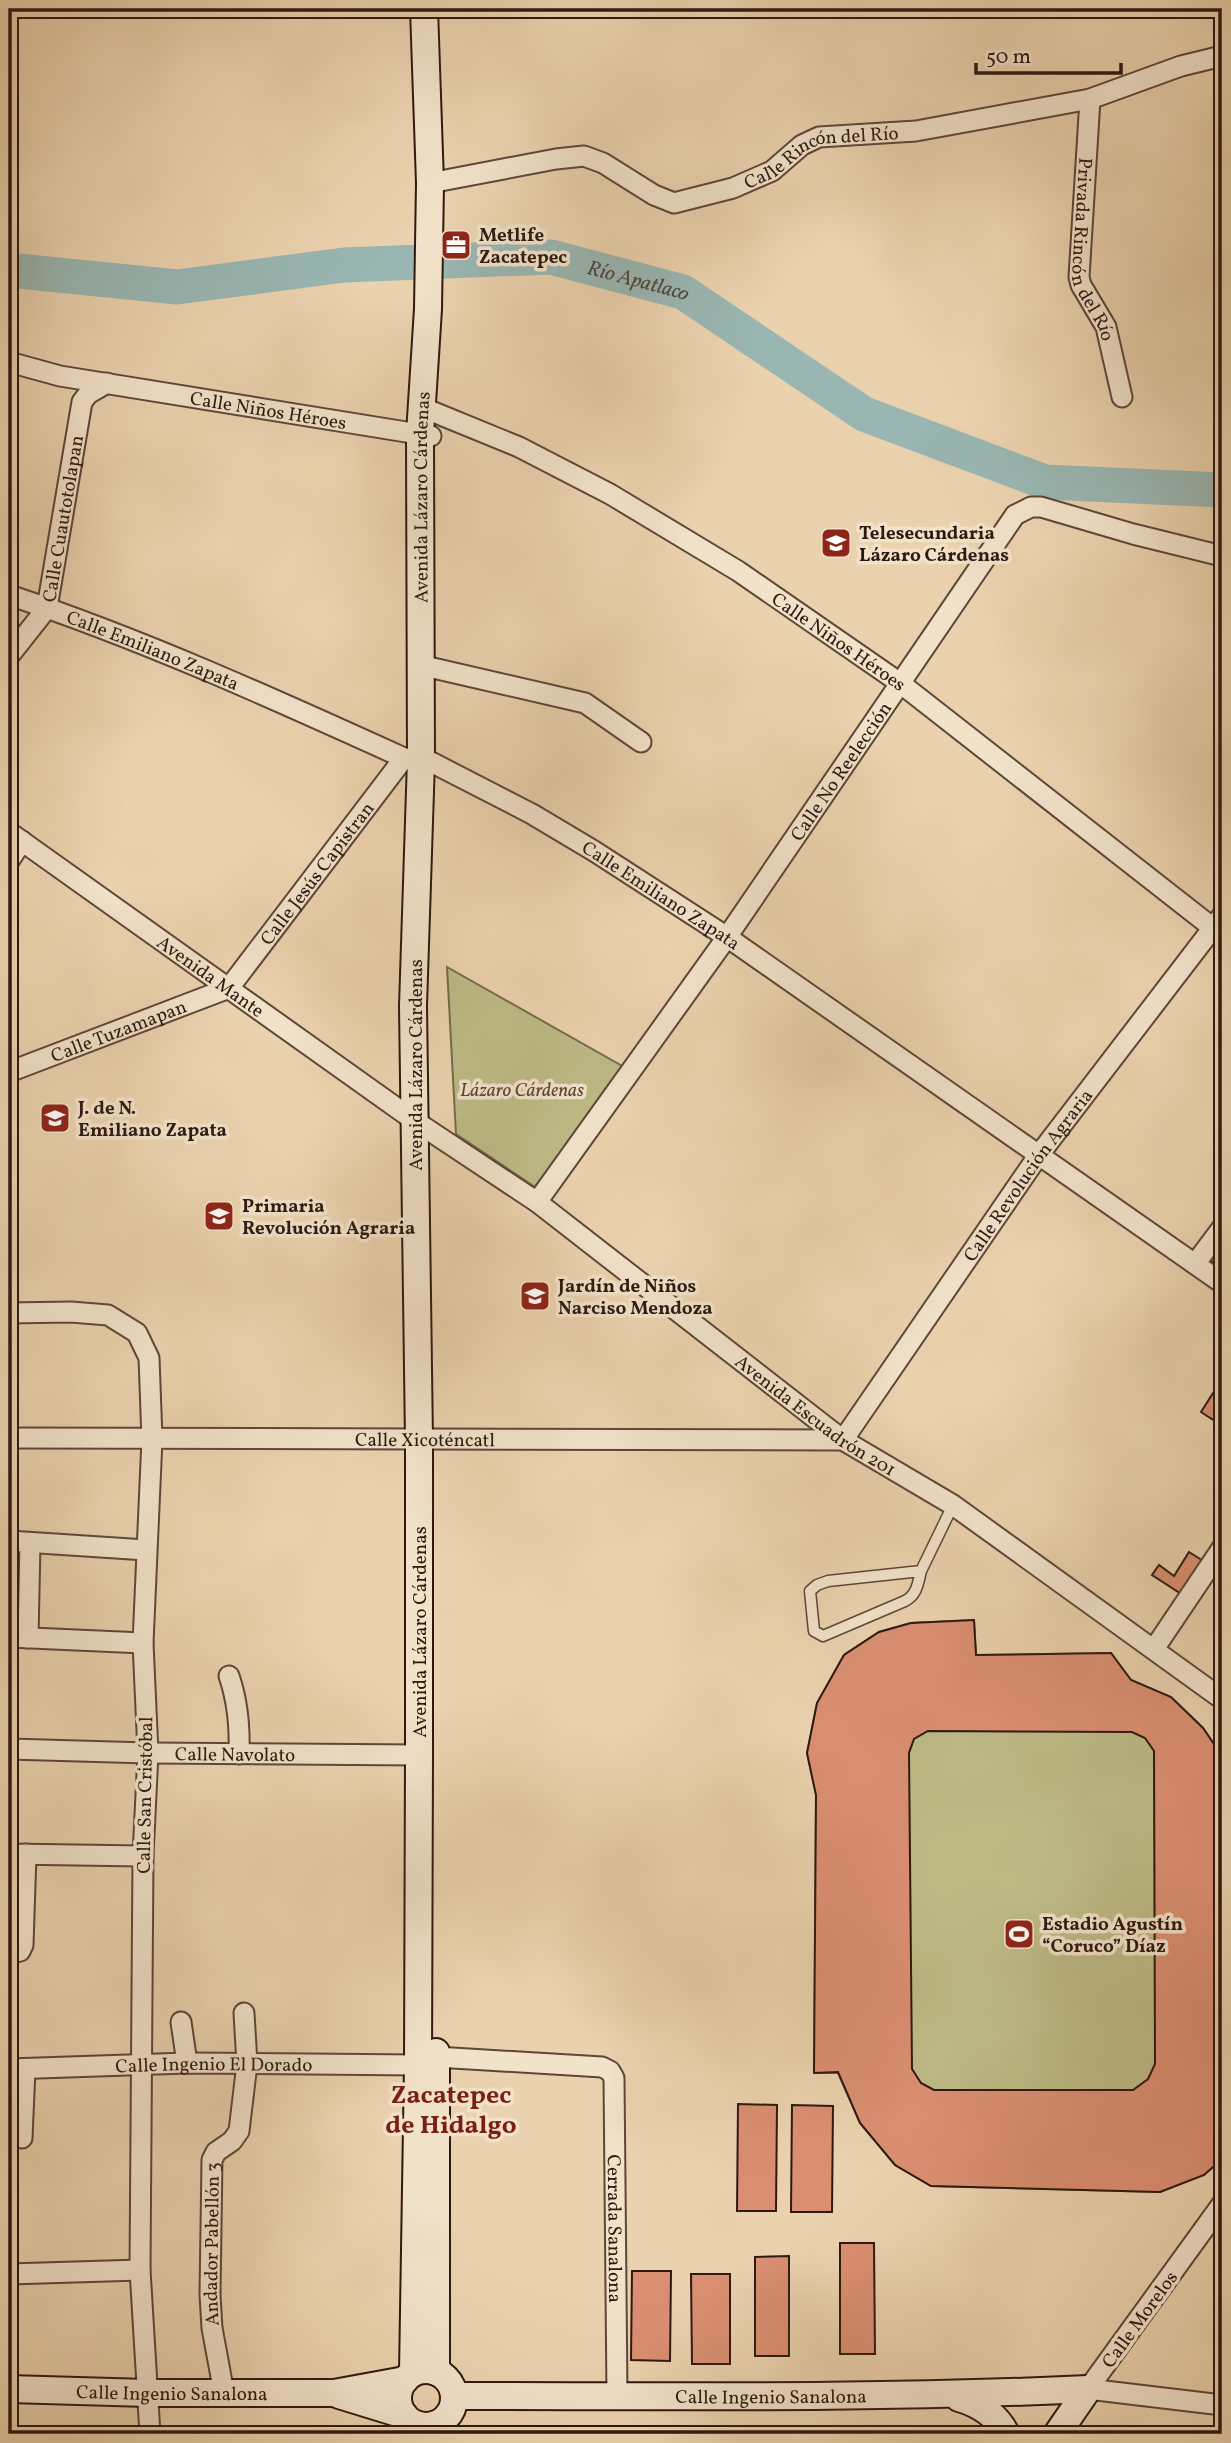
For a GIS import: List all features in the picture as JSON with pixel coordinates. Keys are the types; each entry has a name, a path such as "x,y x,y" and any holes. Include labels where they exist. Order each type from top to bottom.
{"main road":[{"name":"Avenida Lázaro Cárdenas","path":"424,9 434,192"},
{"name":"Avenida Lázaro Cárdenas","path":"418,2375 427,2061 427,1440 419,760 439,9"},
{"name":"Avenida Lázaro Cárdenas","path":"419,760 433,668 426,423"},
{"name":"Avenida Lázaro Cárdenas","path":"427,1440 419,1755 427,1915"},
{"name":"Calle Ingenio Sanalona","path":"9,2389 147,2393 334,2393 418,2375"},
{"path":"418,2375 449,2382 454,2396 451,2409 437,2429 419,2425 404,2415 398,2397 418,2375"},
{"name":"Calle Ingenio Sanalona","path":"454,2396 779,2398 1088,2389"},
{"name":"Calle Morelos","path":"1057,2434 1088,2389"},
{"name":"Calle Ingenio Sanalona","path":"334,2393 404,2415"},
{"path":"951,2395 975,2403 989,2412 1006,2434"}],"street":[{"name":"Calle Rincón del Río","path":"434,192 556,159 584,156 603,163 654,195 674,203 733,188 772,171 802,145 819,137 916,131 1090,99 1181,66 1222,56"},
{"name":"Privada Rincón del Río","path":"1090,99 1079,277 1105,327 1122,397"},
{"name":"Calle Niños Héroes","path":"9,362 60,376 107,383 426,423 519,447 610,494 738,571 900,683 1219,927"},
{"name":"Calle Cuautotolapan","path":"9,656 47,608 82,402 88,394 107,383"},
{"name":"Calle No Reelección","path":"537,1202 727,937 1015,515 1023,509 1041,507 1222,556"},
{"name":"Calle Emiliano Zapata","path":"9,595 245,686 419,760 532,814 727,937 1222,1283"},
{"path":"433,668 585,703 641,742"},
{"name":"Calle Jesús Capistran","path":"229,988 419,760"},
{"path":"9,862 15,837"},
{"name":"Avenida Mante","path":"15,837 423,1127"},
{"name":"Calle Revolución Agraria","path":"843,1440 1038,1156 1219,927"},
{"name":"Calle Tuzamapan","path":"9,1072 229,988"},
{"name":"Avenida Escuadrón 201","path":"423,1127 537,1202 843,1440 953,1505 1222,1699"},
{"path":"1195,1264 1222,1228"},
{"name":"Calle San Cristóbal","path":"9,1313 71,1312 108,1315 137,1333 149,1358 152,1439 143,1643 148,1754 144,1856 140,2270 150,2434"},
{"name":"Calle Xicoténcatl","path":"9,1438 843,1440"},
{"path":"9,1541 146,1550"},
{"path":"30,1543 19,1638 143,1643"},
{"path":"1154,1649 1222,1548"},
{"path":"229,1676 240,1722 239,1754"},
{"name":"Calle Navolato","path":"9,1749 148,1754 419,1755"},
{"path":"16,1950 17,1854 144,1856"},
{"name":"Andador Pabellón 3","path":"224,2393 210,2303 212,2160 216,2152 232,2141 239,2131 247,2064 244,2013"},
{"path":"181,2022 187,2063"},
{"name":"Calle Ingenio El Dorado","path":"17,2069 187,2063 427,2061 602,2067"},
{"name":"Cerrada Sanalona","path":"602,2067 610,2071 614,2078 617,2396"},
{"path":"17,2069 22,2138"},
{"name":"Calle Morelos","path":"1088,2389 1222,2204"},
{"path":"9,2274 140,2270"},
{"path":"1088,2389 1222,2405"}],"lane":[{"path":"921,1571 817,1584 810,1591 814,1631 823,1636 912,1598 921,1571 953,1505"}],"green space":[{"name":"Lázaro Cárdenas","path":"447,967 624,1067 535,1187 456,1134"},
{"name":"Estadio Agustín “Coruco” Díaz","path":"974,1620 976,1655 1111,1653 1131,1680 1171,1697 1203,1728 1218,1750 1222,1750 1222,2159 1204,2175 1160,2192 931,2186 895,2165 860,2123 838,2073 814,2073 816,1795 807,1753 817,1703 844,1655 879,1632 911,1623"}],"building":[{"path":"1222,1237 1222,1269 1207,1258"},
{"path":"1222,1379 1222,1416 1218,1423 1201,1412"},
{"path":"1189,1552 1208,1564 1186,1597 1152,1575 1159,1565 1174,1576"},
{"path":"974,1620 976,1655 1111,1653 1131,1680 1171,1697 1203,1728 1218,1750 1222,1750 1222,2159 1204,2175 1160,2192 931,2186 895,2165 860,2123 838,2072 814,2073 816,1795 807,1753 817,1703 844,1655 879,1632 911,1623","holes":["928,1731 1132,1732 1145,1738 1154,1751 1155,2064 1148,2079 1133,2090 934,2090 921,2083 912,2069 909,1753 914,1739"]},
{"path":"738,2104 777,2105 776,2211 737,2211"},
{"path":"792,2105 833,2106 832,2212 791,2212"},
{"path":"840,2243 874,2243 875,2354 840,2354"},
{"path":"789,2256 789,2356 755,2356 755,2257"},
{"path":"632,2271 671,2271 670,2361 631,2360"},
{"path":"691,2274 730,2274 730,2364 692,2364"}],"waterway":[{"name":"Río Apatlaco","path":"9,270 177,287 344,265 551,257 683,292 864,414 1045,482 1222,490"}],"place":[{"name":"Metlife Zacatepec","path":"456,245"},
{"name":"Telesecundaria Lázaro Cárdenas","path":"836,543"},
{"name":"J. de N. Emiliano Zapata","path":"55,1118"},
{"name":"Primaria Revolución Agraria","path":"219,1216"},
{"name":"Jardín de Niños Narciso Mendoza","path":"535,1296"},
{"name":"Estadio Agustín “Coruco” Díaz","path":"1019,1934"}],"district":[{"name":"Zacatepec de Hidalgo","path":"451,2109"}]}
